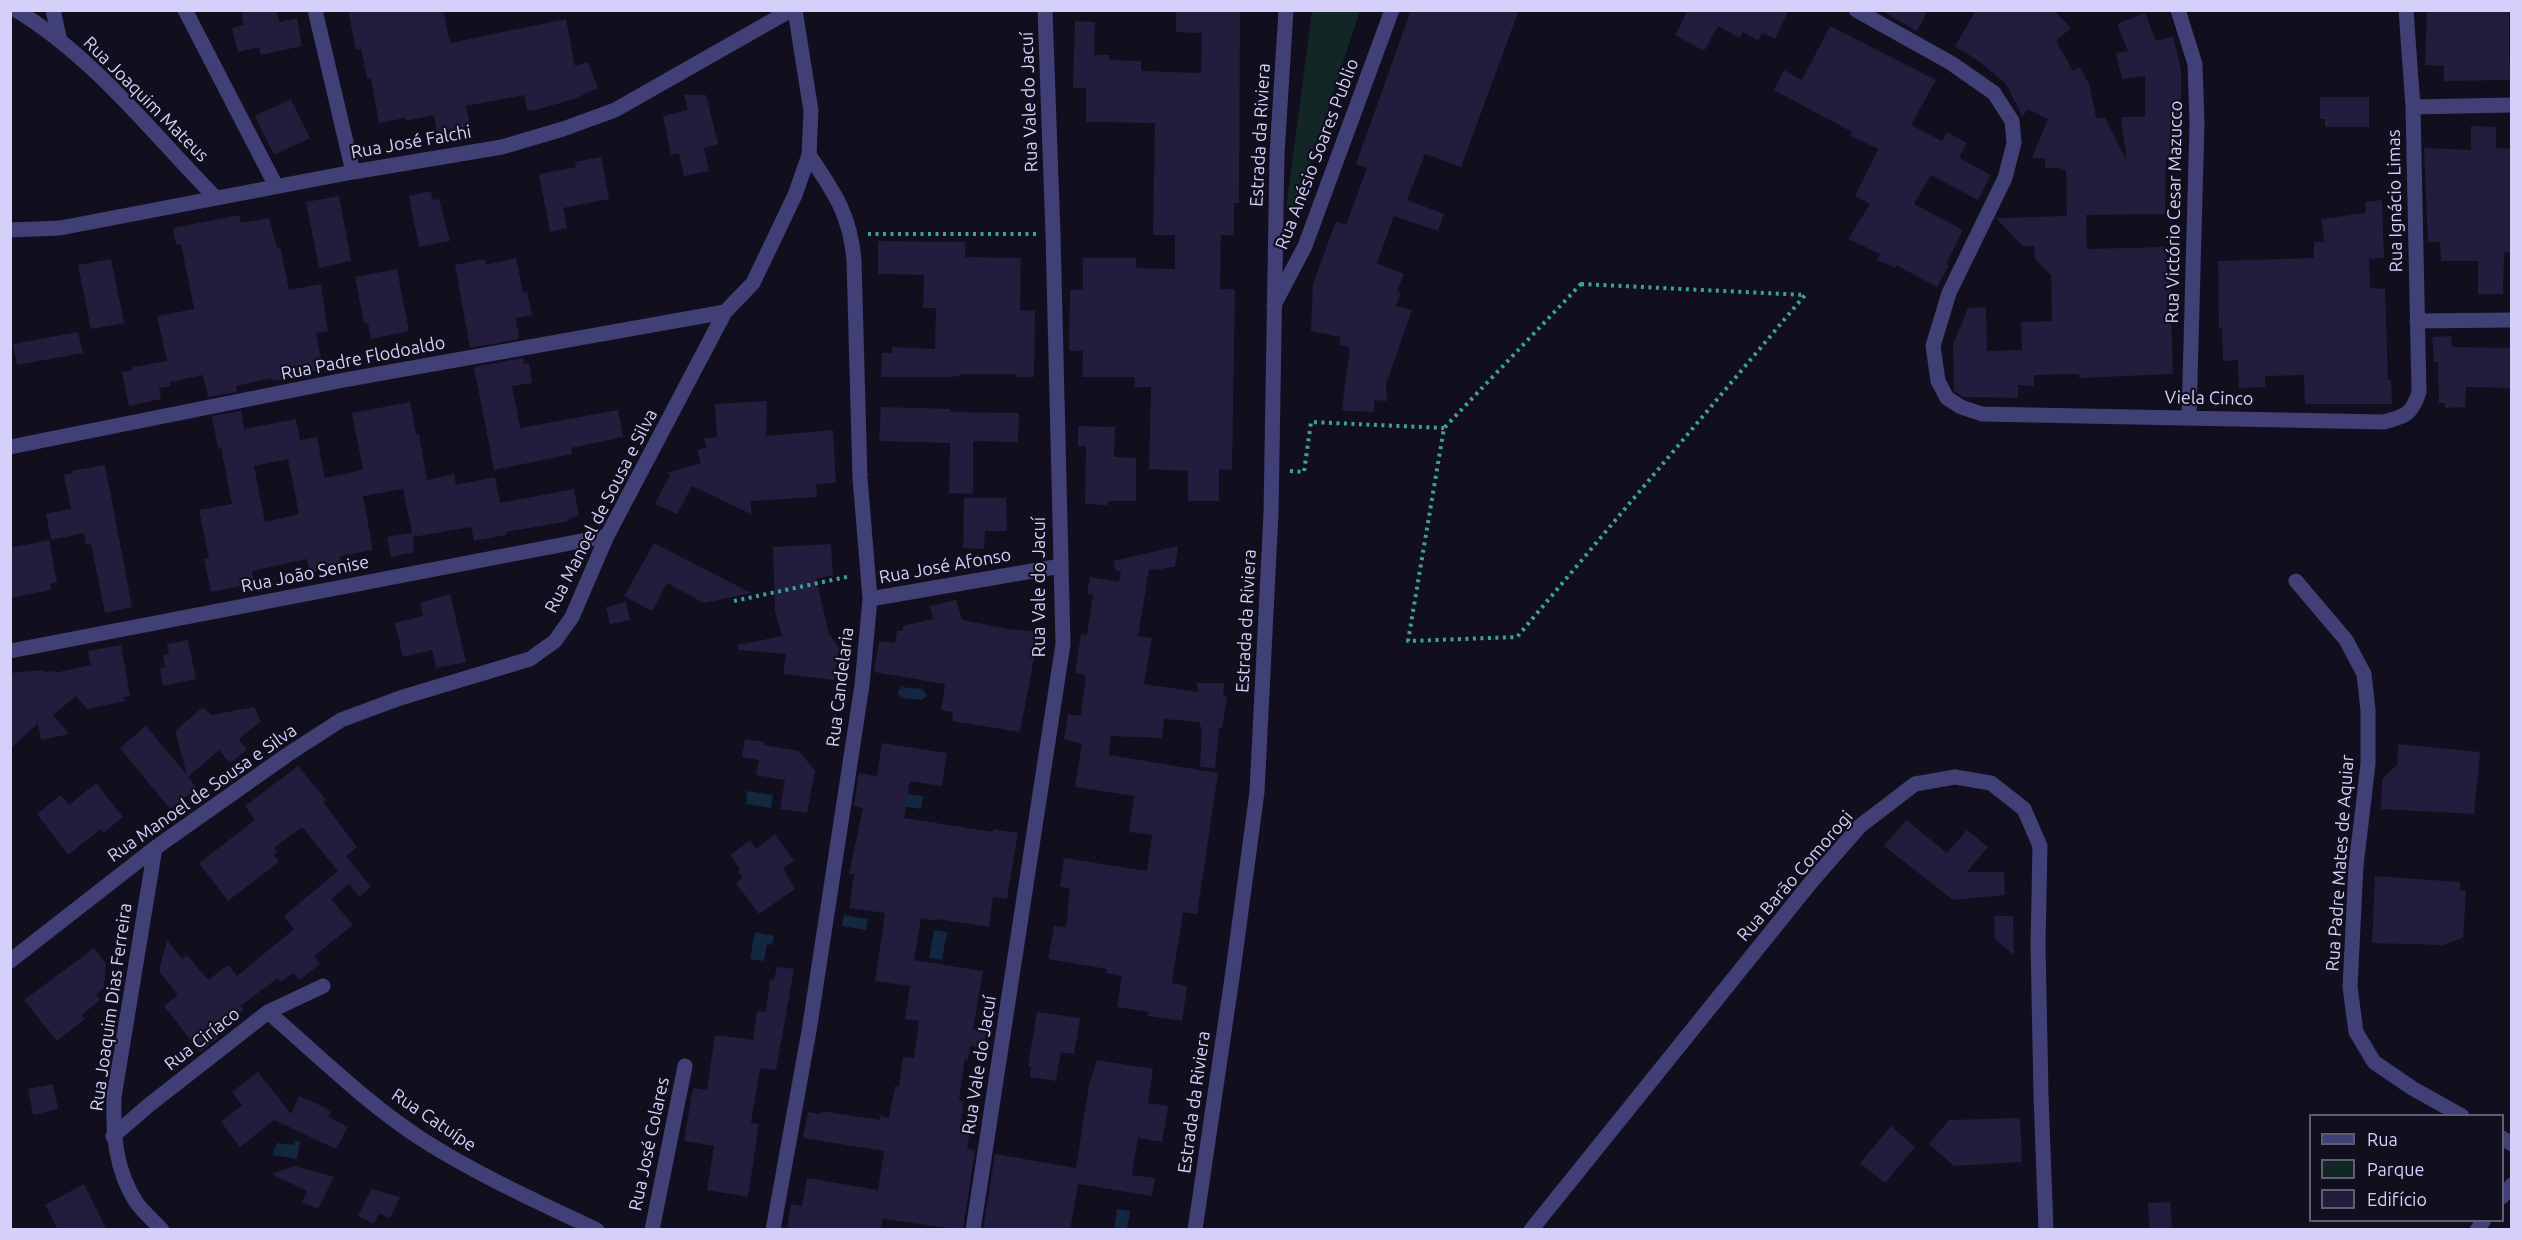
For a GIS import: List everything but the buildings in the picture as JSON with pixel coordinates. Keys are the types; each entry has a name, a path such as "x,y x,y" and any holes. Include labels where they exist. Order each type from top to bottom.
{"street":[{"name":"Rua Joaquim Mateus","path":"16,10 60,41 104,81 215,197"},
{"path":"53,10 60,41"},
{"path":"185,10 276,186"},
{"path":"315,10 353,172"},
{"name":"Rua José Falchi","path":"10,230 60,228 215,197 501,147 605,114 793,10"},
{"name":"Rua Manoel de Sousa e Silva","path":"10,961 155,848 287,754 341,720 400,698 530,659 555,641 572,617 607,536 724,312 753,283 795,195 809,155 810,111 793,10"},
{"name":"Rua Vale do Jacuí","path":"973,1230 1063,644 1045,10"},
{"name":"Estrada da Riviera","path":"1195,1230 1232,982 1257,792 1271,513 1277,154 1286,10"},
{"name":"Rua Anésio Soares Publio","path":"1273,308 1305,246 1392,10"},
{"name":"Viela Cinco","path":"1856,10 1952,63 1994,93 2012,121 2014,143 2005,178 1949,293 1933,346 1938,381 1947,398 1961,407 1982,414 2384,422 2403,417 2414,408 2419,392"},
{"name":"Rua Victório Cesar Mazucco","path":"2178,10 2194,64 2197,123 2189,417"},
{"name":"Rua Ignácio Limas","path":"2406,10 2413,107 2419,392"},
{"path":"2413,107 2511,105"},
{"name":"Rua Candelaria","path":"773,1230 809,1031 862,685 870,599 860,467 854,260 851,234 838,198 809,155"},
{"name":"Rua Padre Flodoaldo","path":"10,447 344,380 724,312"},
{"path":"2417,321 2511,320"},
{"name":"Rua João Senise","path":"10,651 607,536"},
{"name":"Rua José Afonso","path":"870,599 1061,566"},
{"name":"Rua Padre Mates de Aquiar","path":"2296,581 2346,640 2364,674 2368,710 2368,764 2356,866 2350,987 2356,1032 2374,1062 2412,1088 2458,1114"},
{"name":"Rua Barão Comorogi","path":"1531,1230 1812,881 1860,826 1915,784 1955,777 1991,783 2024,809 2040,846 2038,979 2045,1229"},
{"name":"Rua Joaquim Dias Ferreira","path":"155,848 114,1097 113,1136 121,1172 137,1203 162,1230"},
{"name":"Rua Ciríaco","path":"113,1136 268,1012 323,986"},
{"name":"Rua Catuípe","path":"268,1012 357,1090 420,1138 483,1176 597,1230"},
{"name":"Rua José Colares","path":"652,1230 685,1066"}],"path":[{"path":"851,234 1053,234"},
{"path":"1304,472 1311,422 1444,428 1581,284 1805,296 1516,637 1408,641 1444,428"},
{"path":"734,601 867,573"}],"green space":[{"path":"1312,11 1360,11 1307,174 1304,210 1295,218 1286,208"}],"water":[{"path":"901,687 922,689 927,695 922,700 904,698 897,694"},
{"path":"747,791 773,795 771,808 746,804"},
{"path":"902,793 923,796 921,809 895,805"},
{"path":"844,915 868,919 866,930 842,926"},
{"path":"934,930 947,932 942,960 929,958"},
{"path":"755,932 774,936 772,945 767,944 764,961 750,959"},
{"path":"295,1141 300,1141 297,1159 272,1155 277,1143 294,1145"},
{"path":"1117,1209 1130,1211 1127,1229 1114,1229"}]}
